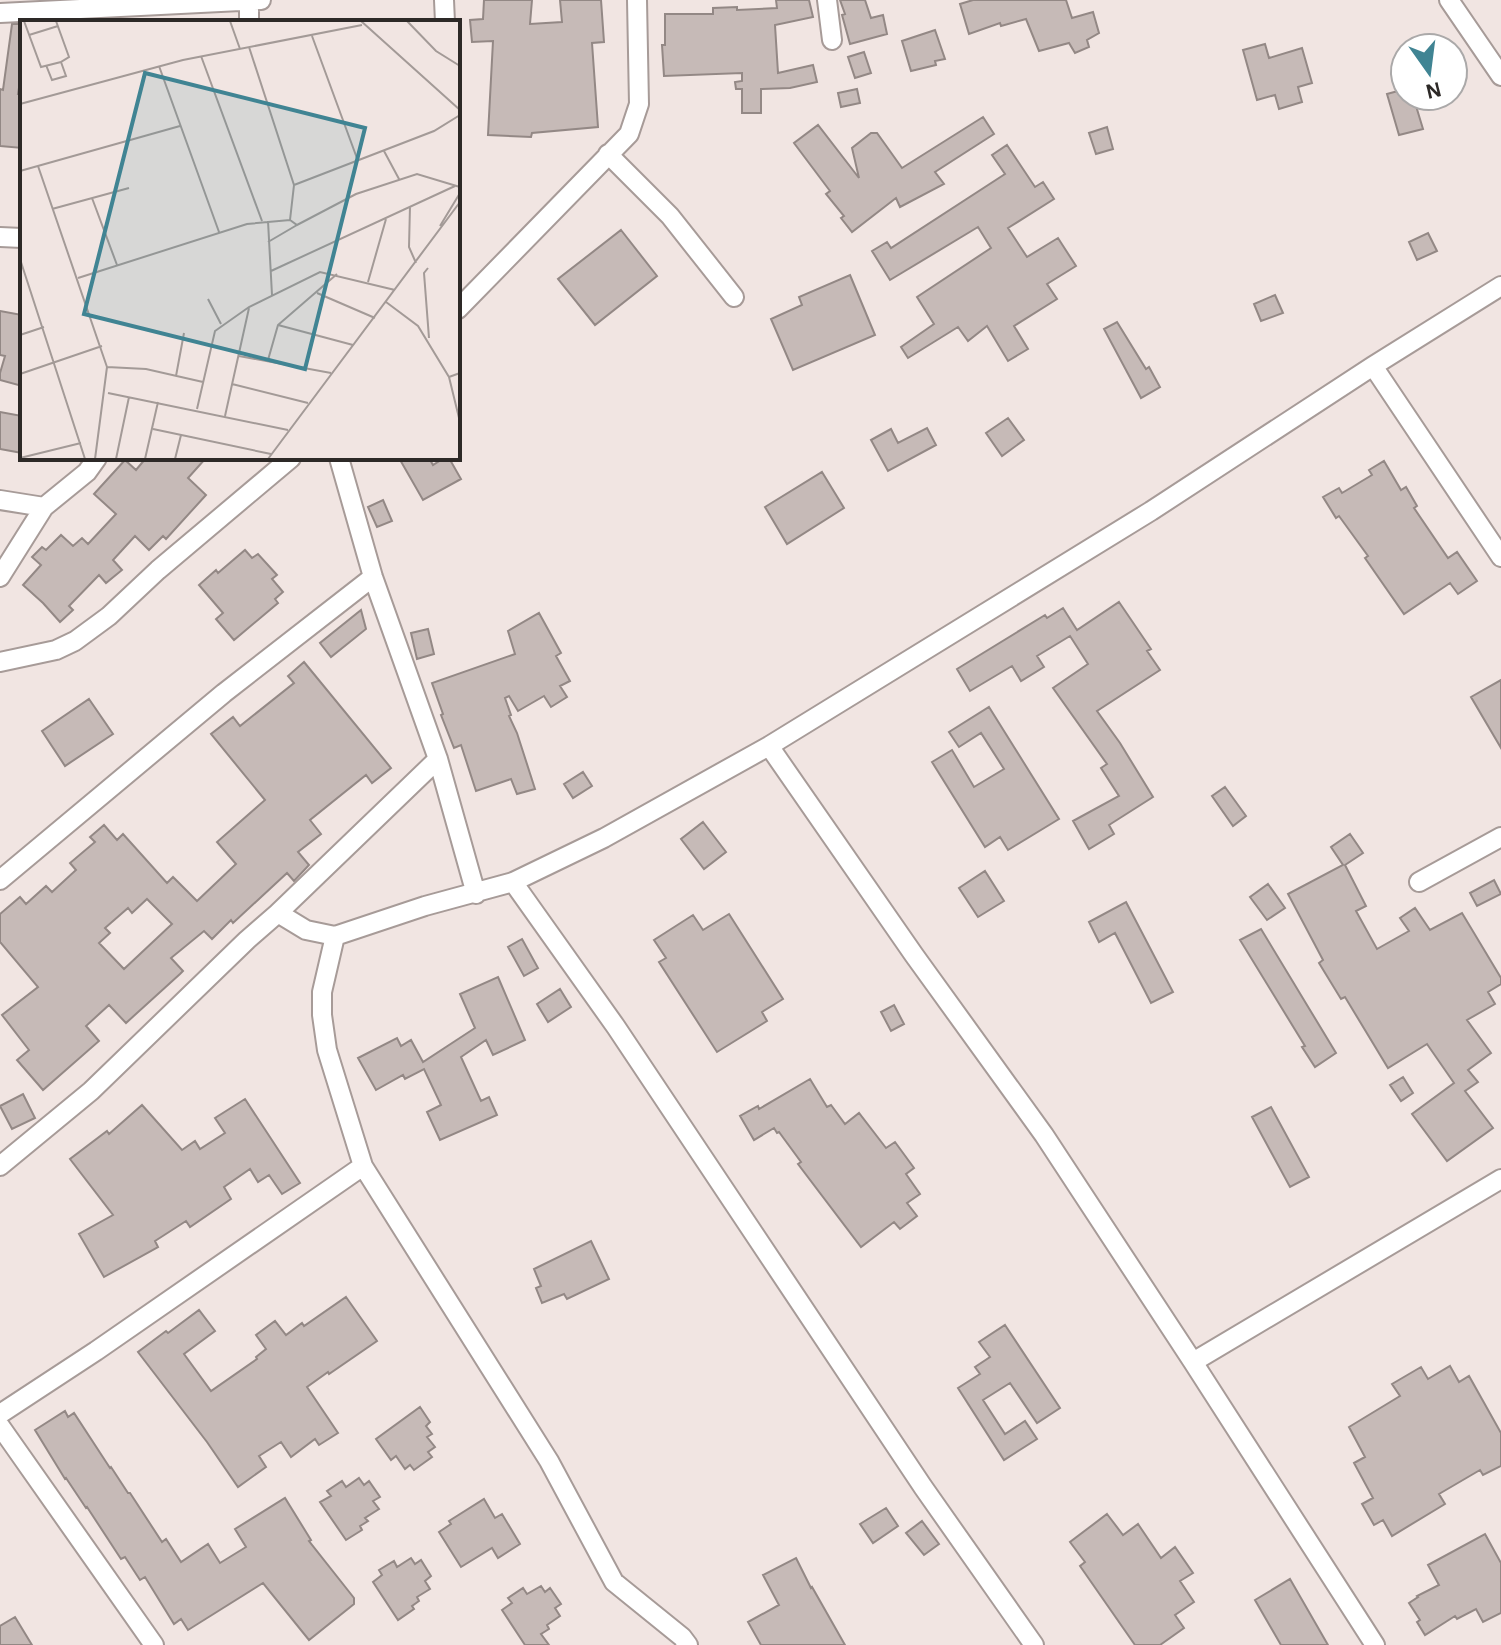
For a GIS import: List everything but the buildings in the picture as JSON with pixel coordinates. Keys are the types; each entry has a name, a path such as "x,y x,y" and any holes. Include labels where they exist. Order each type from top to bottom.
{"street":[{"path":"444,0 445,20"},
{"path":"460,307 629,134 639,104 637,0"},
{"path":"827,0 832,40"},
{"path":"1449,0 1501,76"},
{"path":"0,13 255,1"},
{"path":"608,154 670,216 734,297"},
{"path":"0,237 20,238"},
{"path":"278,913 306,930 335,936 425,906 513,882 604,838 769,746 1151,511 1501,286"},
{"path":"1373,366 1501,557"},
{"path":"0,577 44,507 87,472 96,460"},
{"path":"0,662 56,650 75,641 109,616 158,570 289,460"},
{"path":"340,460 373,577 438,759 476,894"},
{"path":"0,500 44,507"},
{"path":"0,880 224,693 373,577"},
{"path":"769,746 1044,1135 1375,1645"},
{"path":"0,1166 91,1091 438,759"},
{"path":"1419,882 1501,837"},
{"path":"513,882 616,1027 923,1487 1034,1645"},
{"path":"335,936 322,992 322,1015 327,1050 363,1166 549,1461 614,1582 688,1645"},
{"path":"0,1414 363,1166"},
{"path":"1193,1362 1501,1179"},
{"path":"0,1426 154,1645"}]}
